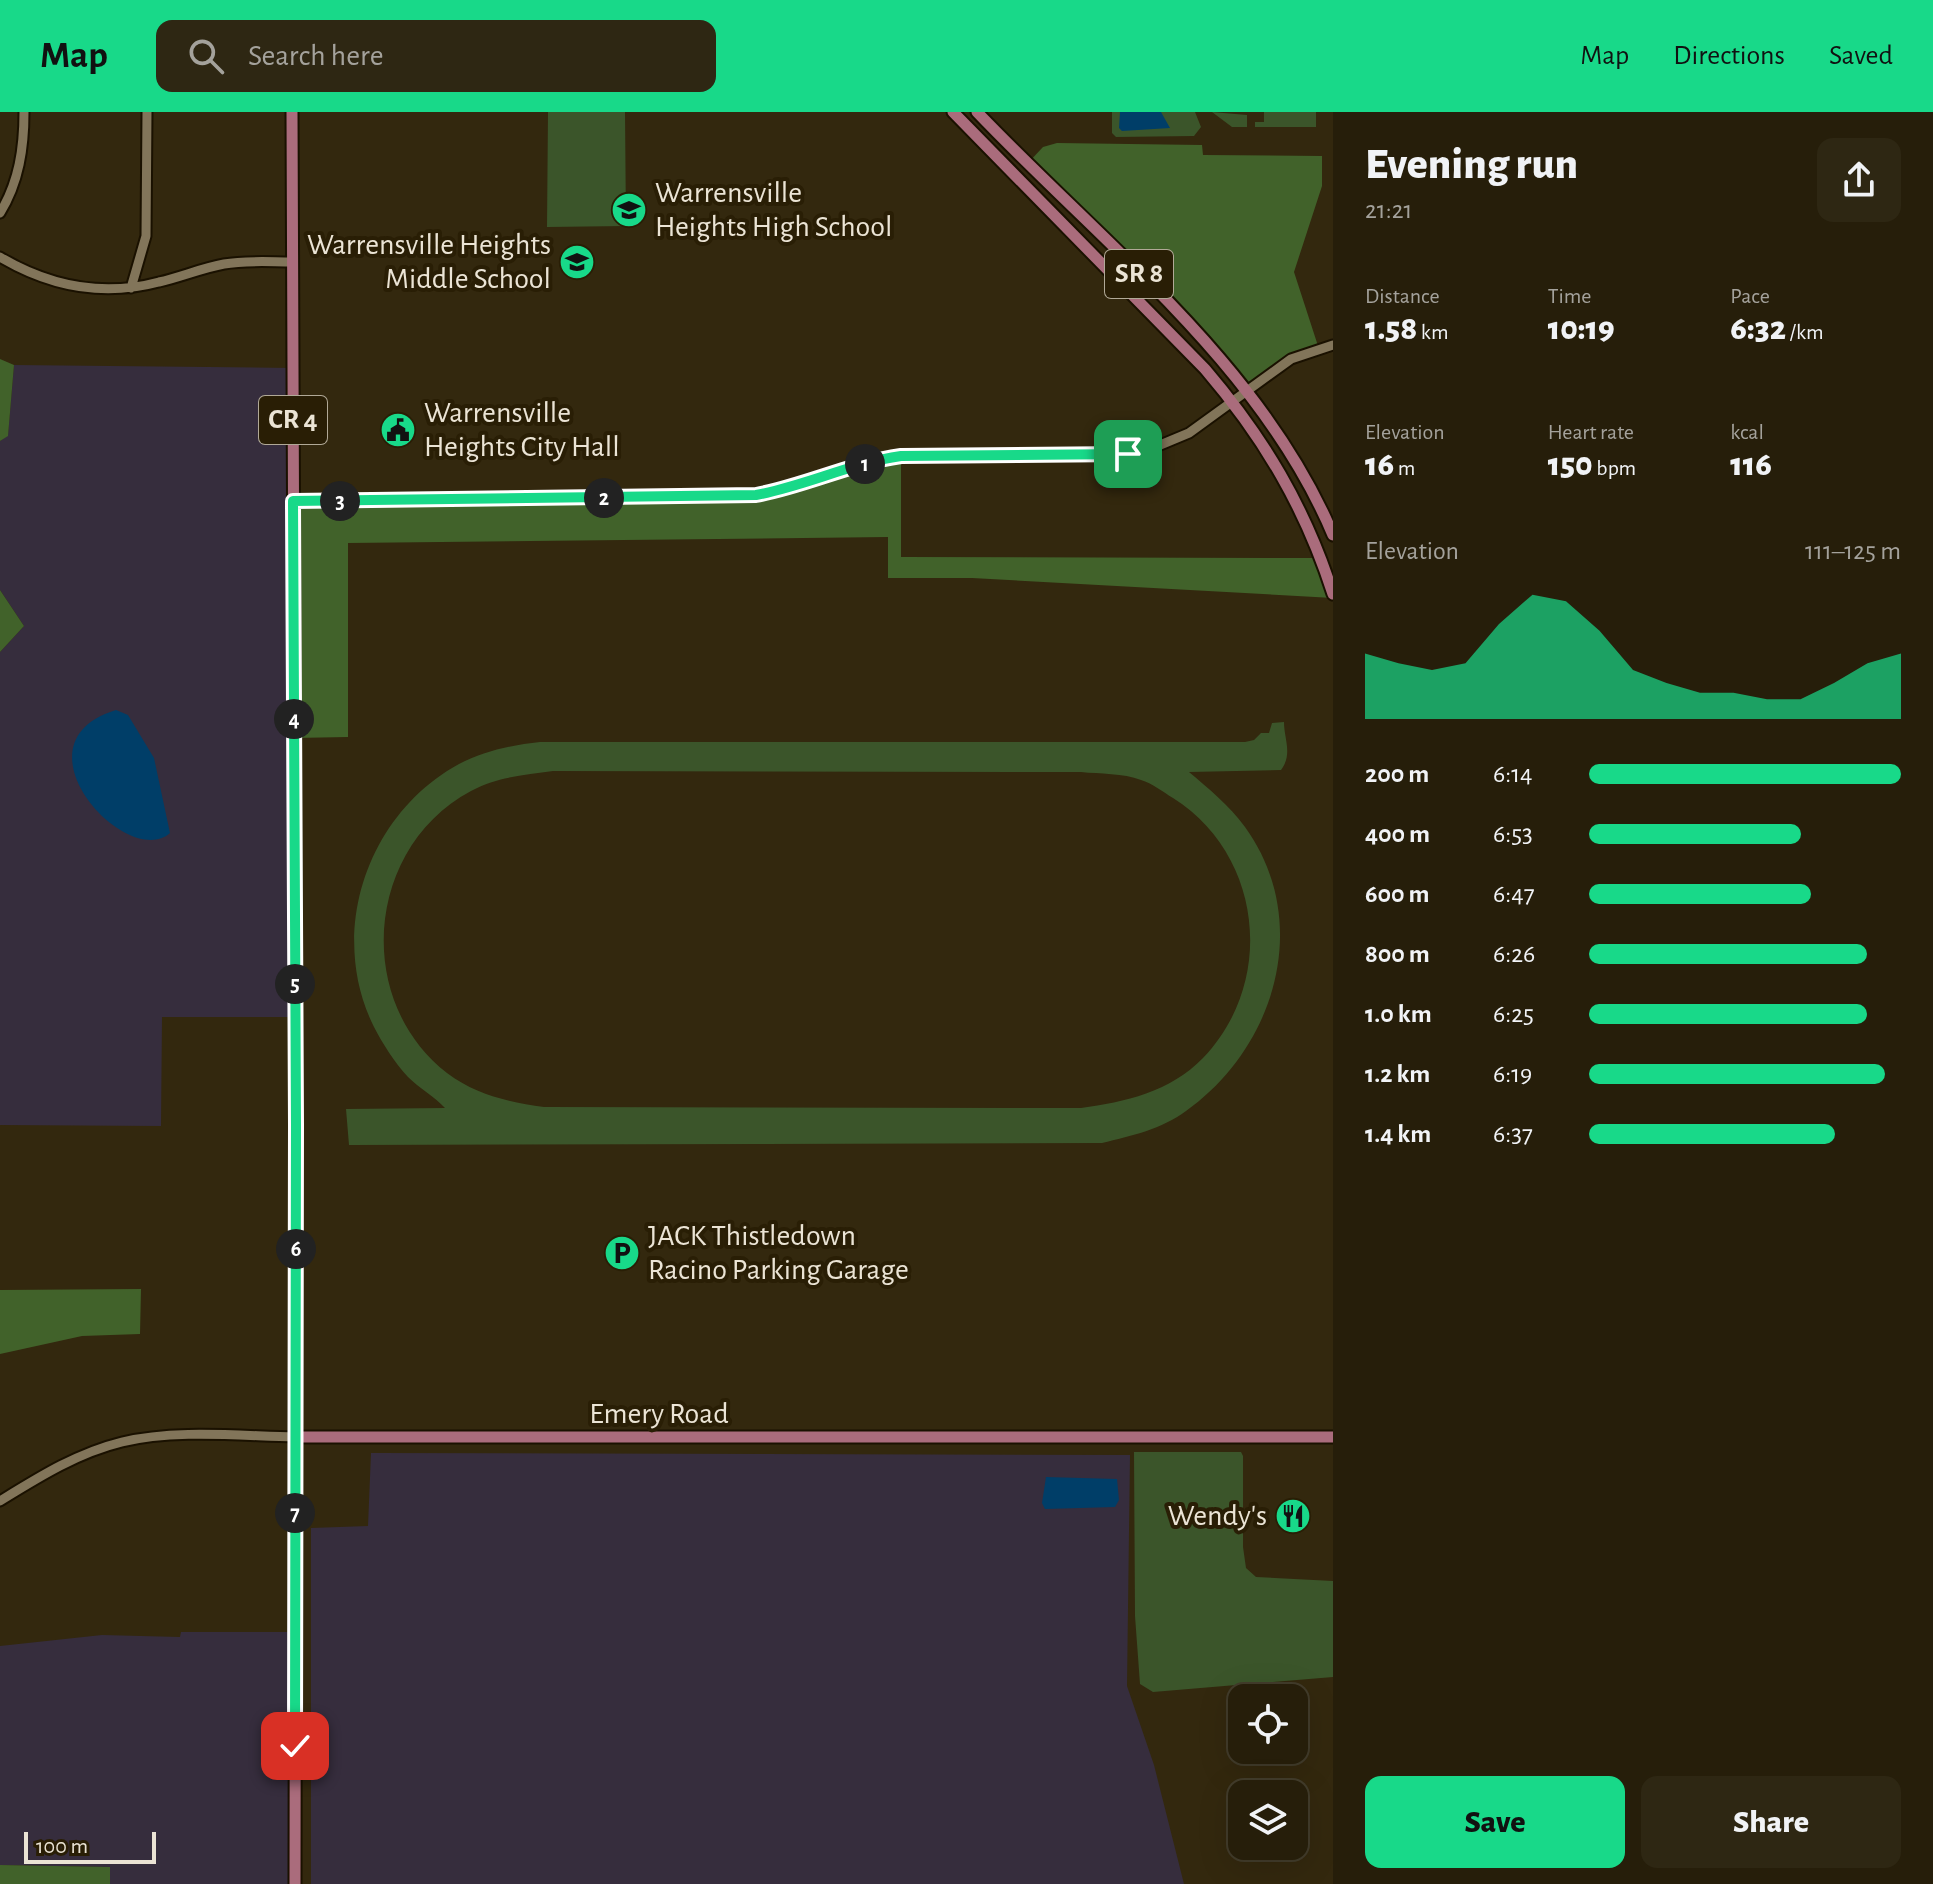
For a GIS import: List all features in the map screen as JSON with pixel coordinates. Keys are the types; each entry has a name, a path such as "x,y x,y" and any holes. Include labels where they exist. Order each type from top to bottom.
{"main road":[{"name":"CR 4","path":"292,112 295,1884"},
{"name":"SR 8","path":"953,112 1232,400 1265,447 1296,502 1315,541 1333,594"},
{"name":"SR 8","path":"977,112 1159,294 1247,389 1291,451 1333,535"},
{"name":"Emery Road","path":"295,1437 1333,1437"}],"street":[{"path":"0,213 12,189 21,157 24,112"},
{"path":"131,288 146,236 147,112"},
{"path":"0,257 44,279 93,289 131,288 227,264 292,262"},
{"path":"293,501 756,495 901,456 1117,455 1166,444 1189,433 1291,359 1333,345"},
{"name":"Emery Road","path":"0,1501 58,1466 122,1442 178,1436 295,1437"}],"shaded area":[{"path":"14,365 292,368 296,1017 162,1017 161,1126 0,1125 0,652 24,626 0,590 0,441 8,435"},
{"path":"371,1453 1130,1455 1127,1686 1154,1765 1184,1884 311,1884 311,1528 368,1526"},
{"path":"181,1632 295,1632 295,1884 110,1884 110,1867 0,1865 0,1646 102,1635 180,1637"}],"green space":[{"path":"548,112 625,112 626,226 547,227"},
{"path":"1112,112 1195,112 1201,127 1194,136 1116,137 1112,133"},
{"path":"1212,112 1247,115 1247,127 1232,127"},
{"path":"1264,112 1316,112 1316,127 1255,127 1255,122 1264,122"},
{"path":"1057,143 1202,145 1203,155 1322,156 1322,186 1294,272 1319,349 1305,354 1247,389 1028,163 1043,147"},
{"path":"0,359 14,365 8,436 0,441"},
{"path":"901,456 901,557 1321,558 1333,598 972,578 888,578 888,537 348,543 348,737 294,738 293,501 756,495"},
{"path":"0,590 24,626 0,652"},
{"path":"1284,722 1287,758 1281,770 1189,772 1239,819 1266,864 1277,902 1280,941 1275,980 1262,1018 1243,1053 1217,1084 1167,1123 1102,1143 349,1145 346,1109 445,1108 403,1071 374,1027 360,991 355,953 356,916 364,879 379,844 400,813 427,786 469,759 498,749 540,742 1245,742 1254,740 1261,733 1269,733 1272,723","holes":["553,771 1081,772 1145,781 1203,822 1226,852 1241,885 1249,921 1249,957 1242,993 1226,1027 1190,1070 1146,1094 1081,1108 544,1107 493,1096 458,1081 417,1042 396,1006 386,966 384,926 392,886 410,848 436,816 471,791 490,783"]},
{"path":"141,1289 140,1334 82,1336 0,1354 0,1290"},
{"path":"1134,1452 1241,1452 1246,1568 1256,1577 1333,1581 1333,1677 1153,1692 1140,1684 1135,1616"},
{"path":"0,1865 110,1867 110,1884 0,1884"}],"water":[{"path":"1120,112 1161,112 1170,128 1122,131 1119,128"},
{"path":"116,710 128,715 154,758 170,833 151,840 129,834 106,819 87,798 75,773 73,748 86,726"},
{"path":"1046,1477 1117,1479 1119,1500 1115,1507 1045,1509 1042,1503"}],"place":[{"name":"Warrensville Heights High School","path":"629,210"},
{"name":"Warrensville Heights Middle School","path":"577,262"},
{"name":"Warrensville Heights City Hall","path":"398,430"},
{"name":"JACK Thistledown Racino Parking Garage","path":"622,1253"},
{"name":"Wendy's","path":"1293,1516"}],"route":[{"path":"295,1746 293,501 756,495 901,456 1128,454"}]}
